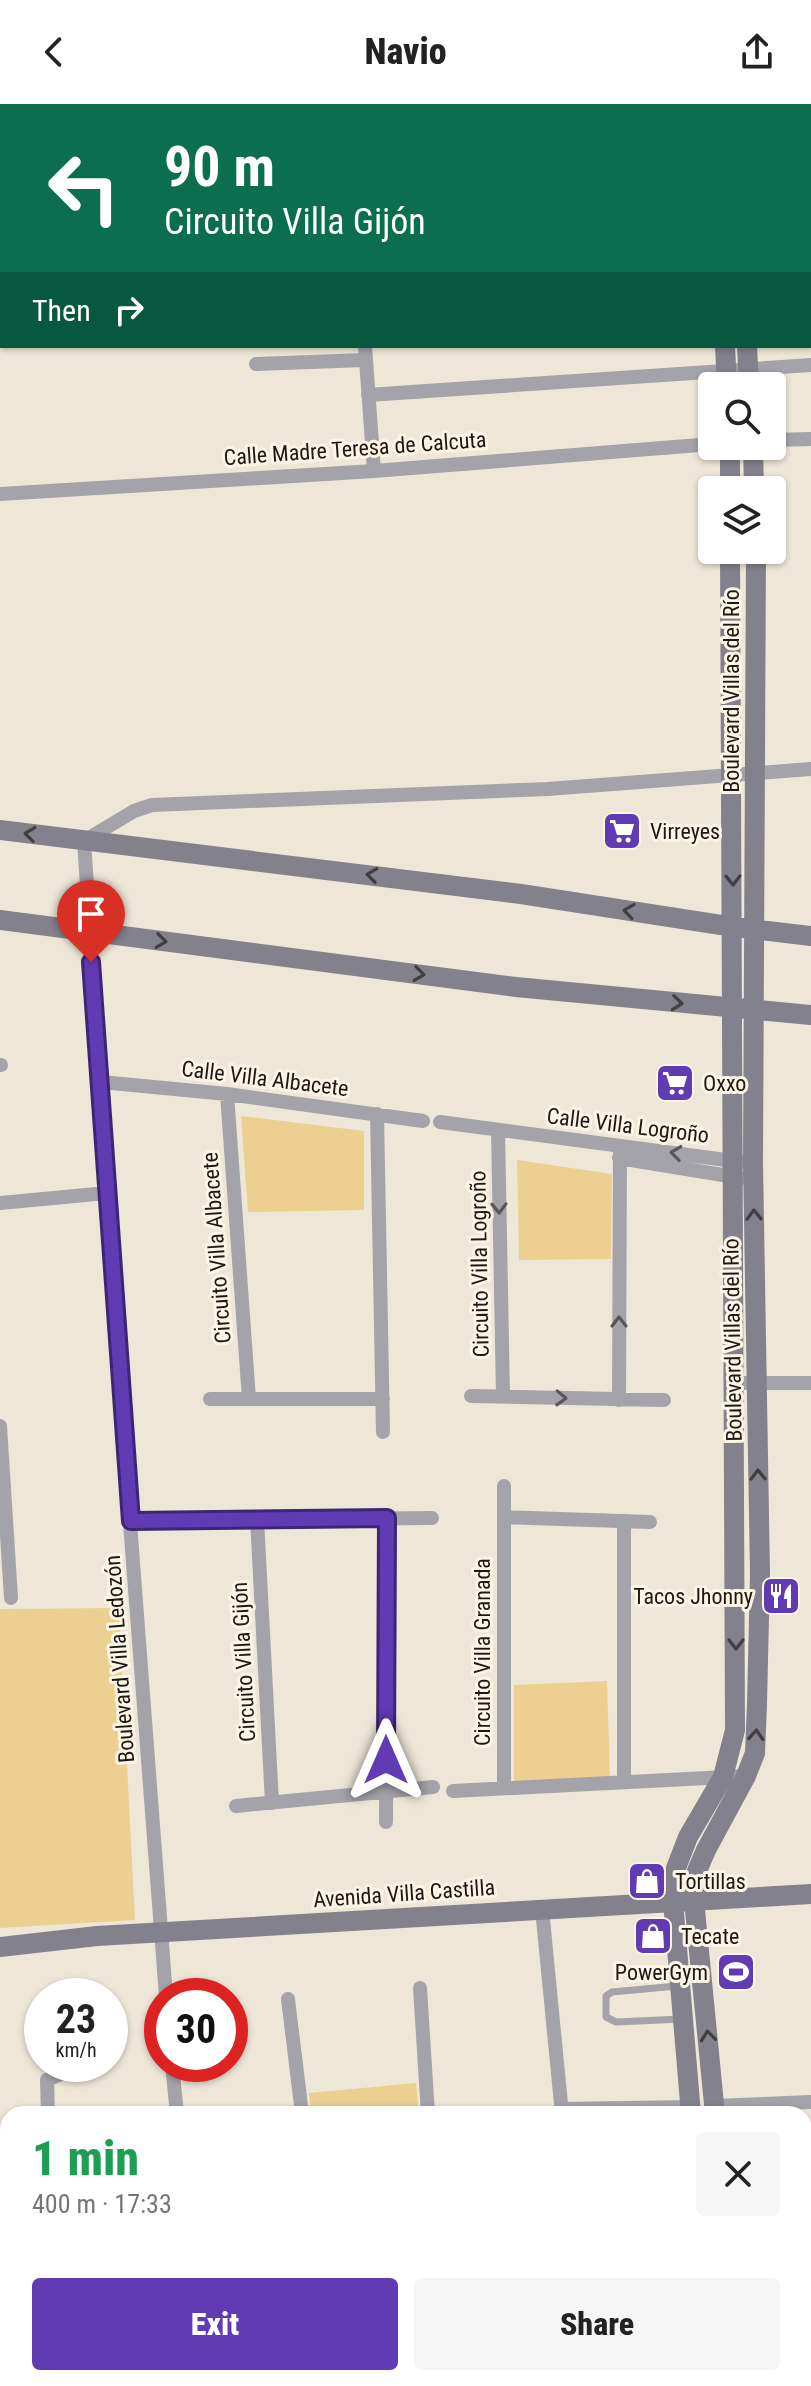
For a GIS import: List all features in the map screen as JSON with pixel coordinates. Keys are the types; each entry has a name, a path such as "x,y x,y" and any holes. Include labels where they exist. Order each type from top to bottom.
{"street":[{"path":"725,348 727,372"},
{"path":"747,348 749,372"},
{"path":"256,364 365,353 374,471"},
{"path":"778,372 811,365"},
{"path":"368,395 698,379"},
{"path":"786,440 811,439"},
{"name":"Calle Madre Teresa de Calcuta","path":"0,494 374,471 698,445"},
{"name":"Boulevard Villas del Río","path":"691,2106 673,1901 676,1868 688,1837 723,1777 735,1730 746,1383 743,1170 732,1008 730,564"},
{"name":"Boulevard Villas del Río","path":"743,1170 756,929 756,564"},
{"path":"84,841 134,811 152,805 548,789 811,769"},
{"path":"0,830 521,894 811,936"},
{"name":"Boulevard Villa Ledozón","path":"84,841 88,932 164,1978"},
{"path":"0,920 516,987 811,1015"},
{"name":"Calle Villa Albacete","path":"101,1082 227,1094 423,1121"},
{"name":"Circuito Villa Albacete","path":"227,1094 249,1399"},
{"path":"377,1114 383,1432"},
{"path":"440,1122 498,1130"},
{"name":"Calle Villa Logroño","path":"498,1130 743,1170"},
{"name":"Circuito Villa Logroño","path":"498,1130 503,1396"},
{"path":"619,1400 620,1152"},
{"path":"0,1203 107,1193"},
{"path":"746,1383 811,1383"},
{"name":"Boulevard Villas del Río","path":"715,2106 694,1900 697,1871 755,1753 760,1574 746,1383"},
{"path":"471,1396 664,1400"},
{"path":"210,1399 383,1399"},
{"path":"0,1426 4,1542 11,1598"},
{"name":"Circuito Villa Granada","path":"504,1486 504,1788"},
{"path":"504,1517 650,1522"},
{"path":"386,1822 387,1518"},
{"path":"131,1521 432,1518"},
{"name":"Circuito Villa Gijón","path":"257,1519 272,1803"},
{"path":"624,1521 624,1782"},
{"path":"453,1791 746,1776"},
{"path":"236,1806 433,1787"},
{"name":"Avenida Villa Castilla","path":"0,1947 160,1932 811,1894"},
{"path":"542,1909 561,2106"},
{"path":"420,1988 427,2106"},
{"path":"288,1999 301,2106"},
{"path":"47,2082 48,2106"},
{"path":"174,2082 176,2106"},
{"path":"763,2106 811,2102"}],"lane":[{"path":"679,1986 612,1992 606,1996 604,2004 606,2017 610,2021 682,2019"}],"shaded area":[{"path":"241,1116 364,1131 364,1210 248,1212"},
{"path":"517,1160 612,1174 611,1259 519,1260"},
{"path":"119,1608 135,1920 0,1928 0,1609"},
{"path":"607,1681 610,1779 514,1785 514,1685"},
{"path":"416,2083 418,2106 310,2106 309,2093"}],"place":[{"name":"Virreyes","path":"622,831"},
{"name":"Oxxo","path":"675,1083"},
{"name":"Tacos Jhonny","path":"781,1596"},
{"name":"Tortillas","path":"647,1881"},
{"name":"Tecate","path":"653,1936"},
{"name":"PowerGym","path":"736,1972"}],"route":[{"path":"91,962 131,1521 387,1518 386,1760"}]}
